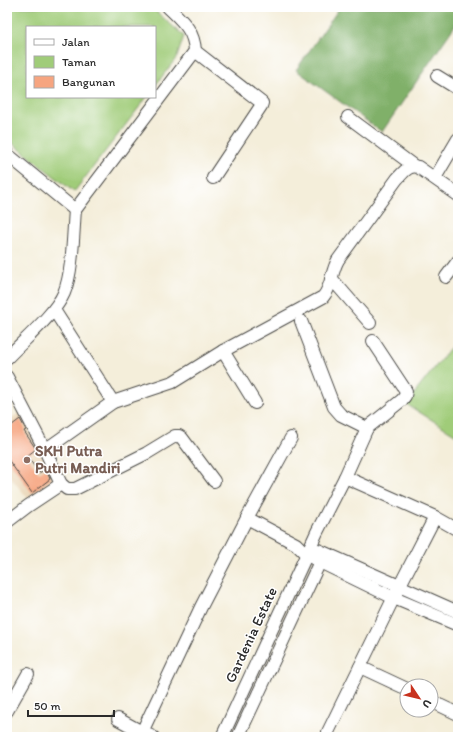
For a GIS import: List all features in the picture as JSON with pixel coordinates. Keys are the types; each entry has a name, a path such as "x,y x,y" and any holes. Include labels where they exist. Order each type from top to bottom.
{"street":[{"path":"7,358 54,310 64,293 68,277 75,210 195,51 195,42 192,34 168,7"},
{"path":"195,51 262,103 214,178"},
{"path":"438,76 458,89"},
{"path":"348,117 414,166 435,178 458,195"},
{"path":"435,178 458,139"},
{"path":"7,154 75,210"},
{"path":"45,450 113,402 173,382 223,351 323,297 328,288 338,260 398,179 409,168 414,166"},
{"path":"446,277 458,261"},
{"path":"331,278 370,323"},
{"path":"54,310 113,402"},
{"path":"301,321 334,407 341,415 367,428 402,400 406,391 373,341"},
{"path":"223,351 255,403"},
{"path":"7,377 61,484 67,489 75,489 147,453 175,436 182,438 214,481"},
{"name":"Gardenia Estate","path":"222,737 308,550 345,477 367,428"},
{"path":"118,719 147,734 201,607 247,518 291,438"},
{"path":"345,477 435,517 458,530"},
{"path":"7,522 33,502 61,484"},
{"path":"328,737 328,732 435,517"},
{"path":"247,518 458,625"},
{"name":"Gardenia Estate","path":"238,737 322,557"},
{"path":"397,593 458,612"},
{"path":"360,667 399,685"},
{"path":"7,711 28,674"},
{"path":"439,705 458,714"}],"shaded area":[{"name":"SKH Putra Putri Mandiri","path":"20,412 58,483 30,501 7,473 7,422"}],"green space":[{"path":"7,7 151,7 184,36 177,57 156,85 156,26 26,26 26,98 146,98 74,192 7,139"},
{"path":"340,7 458,7 458,21 382,132 296,70"},
{"path":"458,338 458,436 406,404"}],"building":[{"path":"20,419 26,430 24,431 36,449 27,456 39,473 46,469 50,479 32,493 7,458 7,429"}],"place":[{"name":"SKH Putra Putri Mandiri","path":"27,460"}]}
